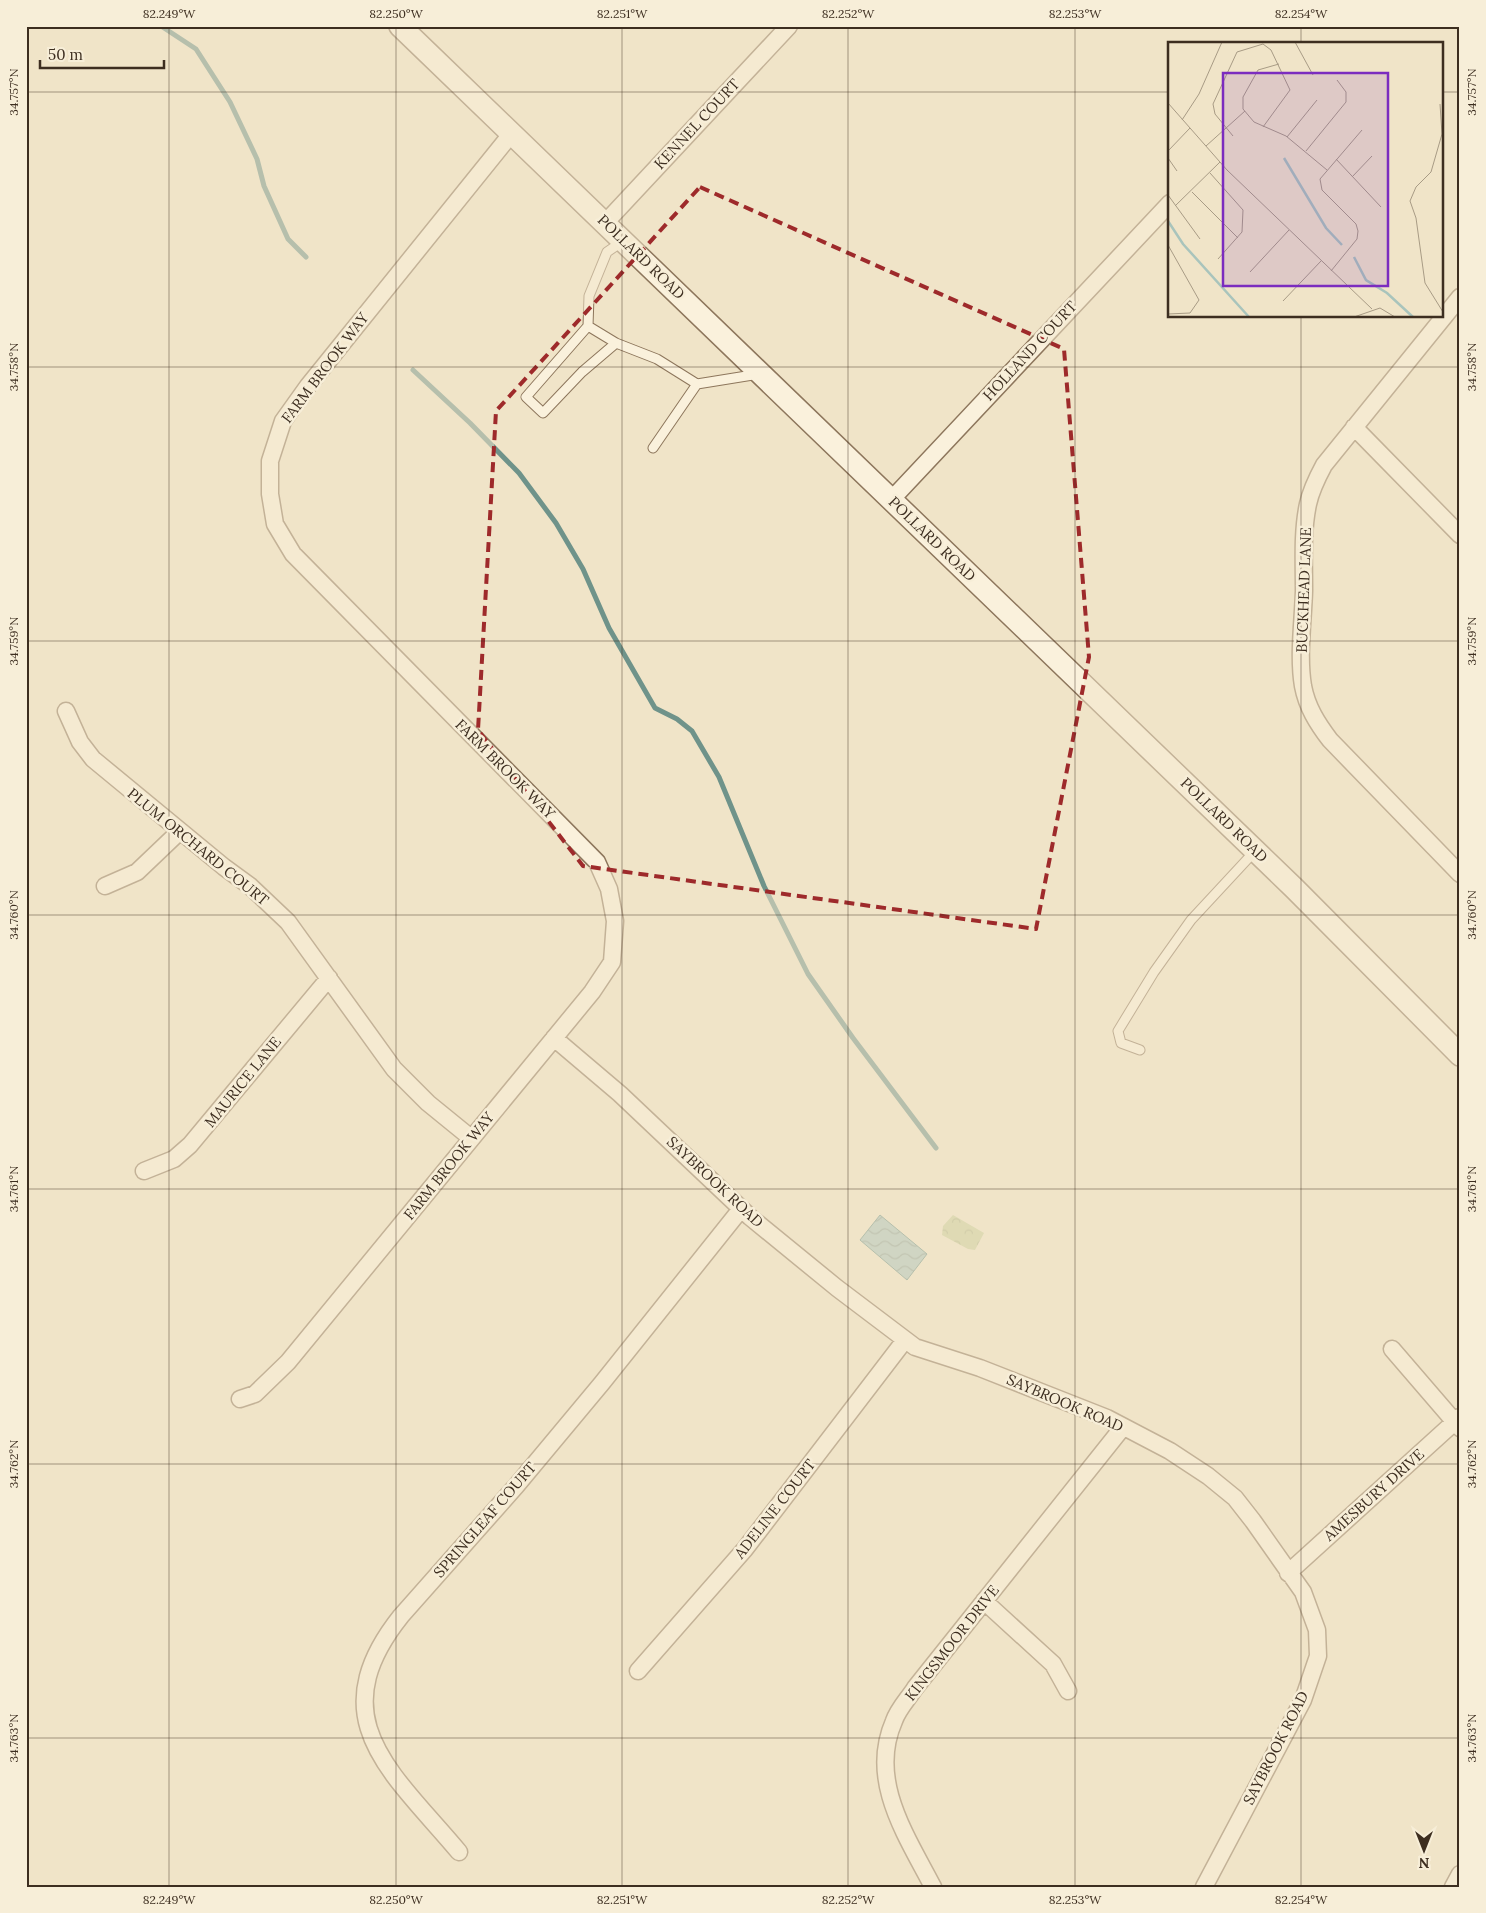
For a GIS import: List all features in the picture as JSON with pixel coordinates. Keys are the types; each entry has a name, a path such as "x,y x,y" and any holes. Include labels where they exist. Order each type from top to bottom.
{"street":[{"name":"POLLARD ROAD","path":"400,26 606,222 891,500 1256,850 1460,1055"},
{"name":"KENNEL COURT","path":"606,222 789,26"},
{"name":"FARM BROOK WAY","path":"240,1399 255,1394 288,1362 592,992 612,962 615,921 609,889 597,862 293,554 275,524 270,494 270,461 282,421 308,386 512,133"},
{"name":"HOLLAND COURT","path":"891,500 1168,205"},
{"name":"BUCKHEAD LANE","path":"1444,317 1460,297"},
{"name":"BUCKHEAD LANE","path":"1443,318 1324,465 1313,485 1308,506 1302,655 1303,686 1309,706 1317,722 1330,740 1460,874"},
{"path":"1354,427 1460,535"},
{"name":"PLUM ORCHARD COURT","path":"66,711 80,742 93,759 250,886 276,911 306,945 394,1069 434,1108 472,1138"},
{"path":"105,886 137,872 180,831"},
{"name":"MAURICE LANE","path":"144,1171 174,1159 190,1146 329,978"},
{"name":"SAYBROOK ROAD","path":"554,1038 620,1094 741,1208 837,1288 915,1347 1031,1388 1123,1426 1208,1476 1235,1498 1288,1574 1303,1592 1316,1630 1318,1656 1303,1700 1204,1887"},
{"name":"SPRINGLEAF COURT","path":"459,1852 386,1765 375,1747 368,1728 364,1702 368,1673 376,1653 385,1636 401,1616 590,1397 741,1208"},
{"name":"ADELINE COURT","path":"638,1671 745,1549 905,1340"},
{"path":"1392,1349 1458,1422"},
{"name":"AMESBURY DRIVE","path":"1288,1574 1458,1422"},
{"name":"KINGSMOOR DRIVE","path":"933,1887 899,1821 890,1796 883,1765 887,1741 894,1719 915,1688 1123,1426"},
{"path":"984,1602 1053,1664 1068,1691"},
{"path":"1453,1887 1460,1874"}],"lane":[{"path":"616,343 582,372 544,413 526,397 588,326 589,296 607,252 623,240"},
{"path":"588,326 616,343 657,359 697,384 761,374"},
{"path":"653,448 697,384"},
{"path":"1140,1050 1121,1043 1118,1031 1191,920 1256,850"}],"highlighted area":[{"path":"700,187 1064,349 1089,657 1036,929 583,866 478,730 496,411"}],"green space":[{"path":"953,1215 984,1233 975,1250 968,1249 942,1235 943,1226"}],"water":[{"path":"880,1215 927,1254 907,1280 860,1240"}],"waterway":[{"path":"161,26 196,49 230,102 257,159 264,186 288,239 306,257"},
{"path":"413,370 470,423 519,473 556,523 583,569 609,628 655,708 677,719 692,731 719,777 764,886 808,974 853,1038 936,1148"}]}
